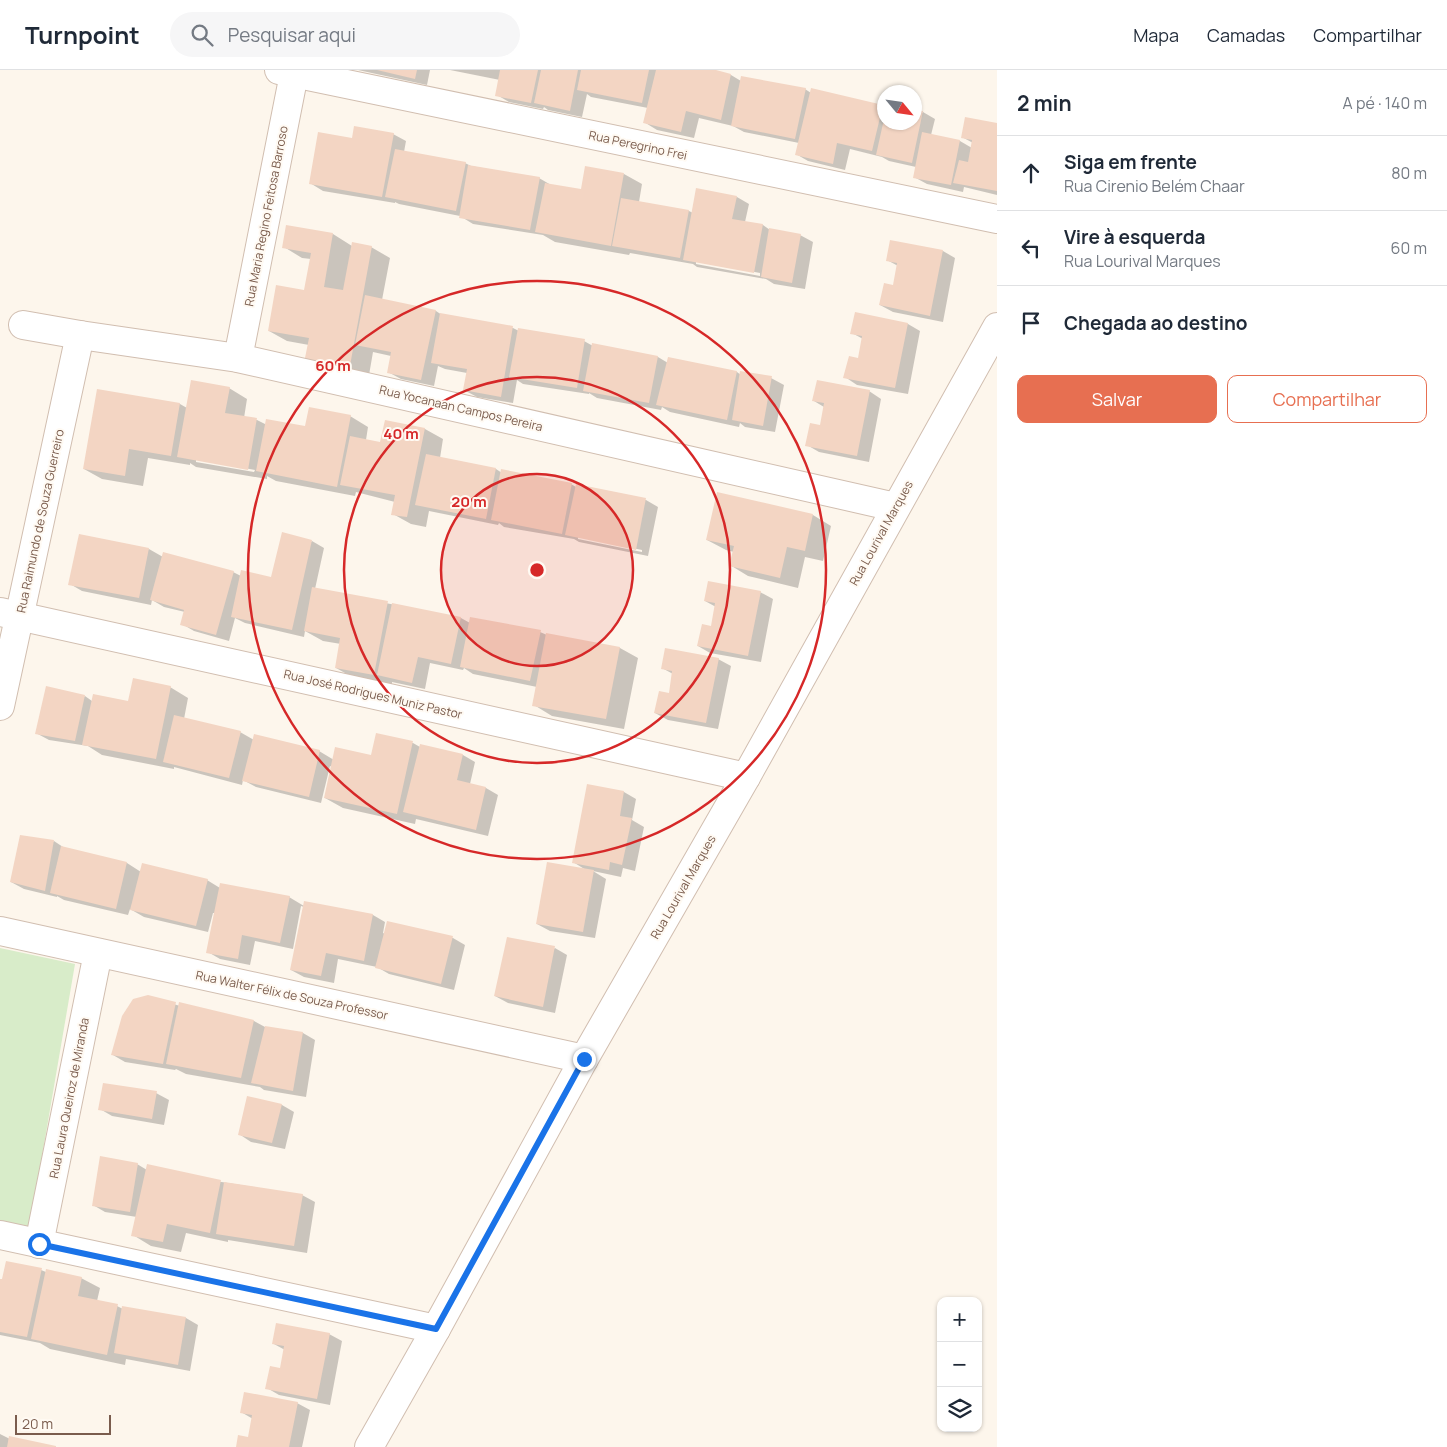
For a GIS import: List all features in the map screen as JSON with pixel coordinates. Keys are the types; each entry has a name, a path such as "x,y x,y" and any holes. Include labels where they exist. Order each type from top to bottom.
{"street":[{"name":"Rua Peregrino Frei","path":"286,72 997,219"},
{"name":"Rua Maria Regino Feitosa Barroso","path":"238,358 286,72"},
{"name":"Rua Yocanaan Campos Pereira","path":"23,325 238,358 895,507"},
{"name":"Rua Lourival Marques","path":"369,1447 584,1059 746,777 997,327"},
{"name":"Rua Raimundo de Souza Guerreiro","path":"0,706 10,614 80,335"},
{"name":"Rua José Rodrigues Muniz Pastor","path":"10,614 746,777"},
{"name":"Rua Walter Félix de Souza Professor","path":"0,930 584,1059"},
{"name":"Rua Laura Queiroz de Miranda","path":"39,1244 98,953"},
{"path":"0,1235 436,1329"}],"green space":[{"path":"0,948 75,964 29,1232 0,1226"}],"building":[{"path":"377,70 417,70 415,79"},
{"path":"500,70 538,70 531,103 495,96"},
{"path":"541,70 578,70 570,111 534,103"},
{"path":"581,70 649,70 642,103 577,90"},
{"path":"656,70 716,70 731,74 721,120 686,111 681,132 643,123"},
{"path":"741,76 806,88 795,139 731,126"},
{"path":"811,88 877,104 877,130 872,151 837,143 833,164 795,155"},
{"path":"965,117 997,123 997,191 953,183 959,160 968,162 972,140 961,138"},
{"path":"354,126 394,133 382,197 309,184 318,132 352,138"},
{"path":"882,130 919,130 912,163 876,155"},
{"path":"922,132 960,140 951,185 913,178"},
{"path":"395,149 466,162 456,211 385,197"},
{"path":"468,165 540,177 530,230 459,218"},
{"path":"585,166 624,173 611,246 535,232 545,183 581,189"},
{"path":"696,188 737,196 732,219 763,224 754,273 683,260"},
{"path":"621,198 689,210 680,258 612,246"},
{"path":"286,225 333,233 324,287 343,290 352,242 372,246 349,371 304,363 309,338 268,331 276,285 304,290 311,253 282,248"},
{"path":"769,228 801,234 792,283 761,277"},
{"path":"890,240 943,250 930,316 879,305 884,283 893,285 897,263 886,261"},
{"path":"365,295 436,310 421,380 387,373 391,352 355,345"},
{"path":"855,312 908,323 895,388 843,378 849,356 858,358 862,336 850,334"},
{"path":"440,313 513,326 501,397 463,390 467,369 431,363"},
{"path":"518,328 585,339 577,388 509,377"},
{"path":"592,343 658,356 649,403 583,391"},
{"path":"668,357 737,371 727,420 656,405"},
{"path":"740,371 772,376 763,426 732,420"},
{"path":"191,380 230,387 225,413 257,418 248,470 177,457"},
{"path":"817,380 870,390 857,456 805,446 810,423 820,425 824,403 812,401"},
{"path":"97,389 180,403 171,456 129,449 125,476 83,469"},
{"path":"309,407 351,415 337,487 256,471 266,419 305,426"},
{"path":"385,420 425,428 407,517 391,515 395,495 340,485 350,436 380,442"},
{"path":"426,454 496,468 486,519 415,505"},
{"path":"501,469 572,483 562,534 491,520"},
{"path":"576,484 646,498 636,550 565,535"},
{"path":"717,492 813,514 805,551 787,547 780,578 729,566 734,546 706,540"},
{"path":"282,532 312,540 292,630 231,617 241,570 271,577"},
{"path":"79,534 149,548 139,598 68,585"},
{"path":"163,552 234,571 216,635 180,625 184,610 150,600"},
{"path":"708,581 761,591 748,656 697,646 702,624 711,626 715,603 704,601"},
{"path":"312,587 388,601 374,675 335,668 340,638 304,631"},
{"path":"392,603 461,617 451,664 418,657 412,683 377,675"},
{"path":"470,617 541,630 530,681 460,667"},
{"path":"546,633 620,647 606,719 532,706"},
{"path":"665,648 719,658 706,723 654,713 659,691 669,693 672,671 661,669"},
{"path":"133,678 171,686 156,759 82,745 93,694 128,701"},
{"path":"46,686 85,695 75,741 35,734"},
{"path":"174,715 241,731 229,778 163,762"},
{"path":"376,733 413,741 397,814 324,798 335,747 371,755"},
{"path":"254,734 320,750 309,797 242,781"},
{"path":"420,744 463,754 457,780 486,787 476,830 403,812"},
{"path":"587,784 624,791 620,816 632,818 622,865 610,862 609,870 572,863"},
{"path":"20,835 54,840 45,891 10,882"},
{"path":"61,846 127,862 116,909 50,893"},
{"path":"547,862 594,870 583,932 536,924"},
{"path":"142,863 208,879 196,926 130,910"},
{"path":"220,883 290,896 280,943 242,935 238,959 206,953"},
{"path":"304,901 373,914 364,961 326,953 321,976 290,970"},
{"path":"387,921 453,936 441,984 375,968"},
{"path":"507,937 555,946 543,1007 494,996"},
{"path":"148,995 176,1002 163,1064 111,1055 122,1016 133,999"},
{"path":"179,1002 254,1020 241,1078 166,1064"},
{"path":"265,1026 303,1032 293,1091 251,1083"},
{"path":"103,1083 157,1091 152,1119 98,1110"},
{"path":"247,1096 282,1104 272,1143 238,1135"},
{"path":"100,1156 138,1163 130,1212 92,1206"},
{"path":"147,1164 221,1180 210,1233 167,1224 163,1242 131,1236"},
{"path":"224,1182 303,1194 294,1246 216,1234"},
{"path":"6,1261 42,1268 27,1337 0,1332 0,1279 2,1279"},
{"path":"46,1269 82,1277 78,1296 118,1304 107,1355 31,1339"},
{"path":"122,1306 186,1317 178,1365 114,1353"},
{"path":"276,1323 330,1333 317,1399 265,1389 270,1366 280,1368 284,1346 272,1344"},
{"path":"244,1392 298,1402 289,1447 236,1447 238,1435 248,1437 252,1415 240,1413"},
{"path":"9,1436 56,1446 56,1447 7,1447"}],"route":[{"path":"39,1244 436,1329 584,1059"}]}
